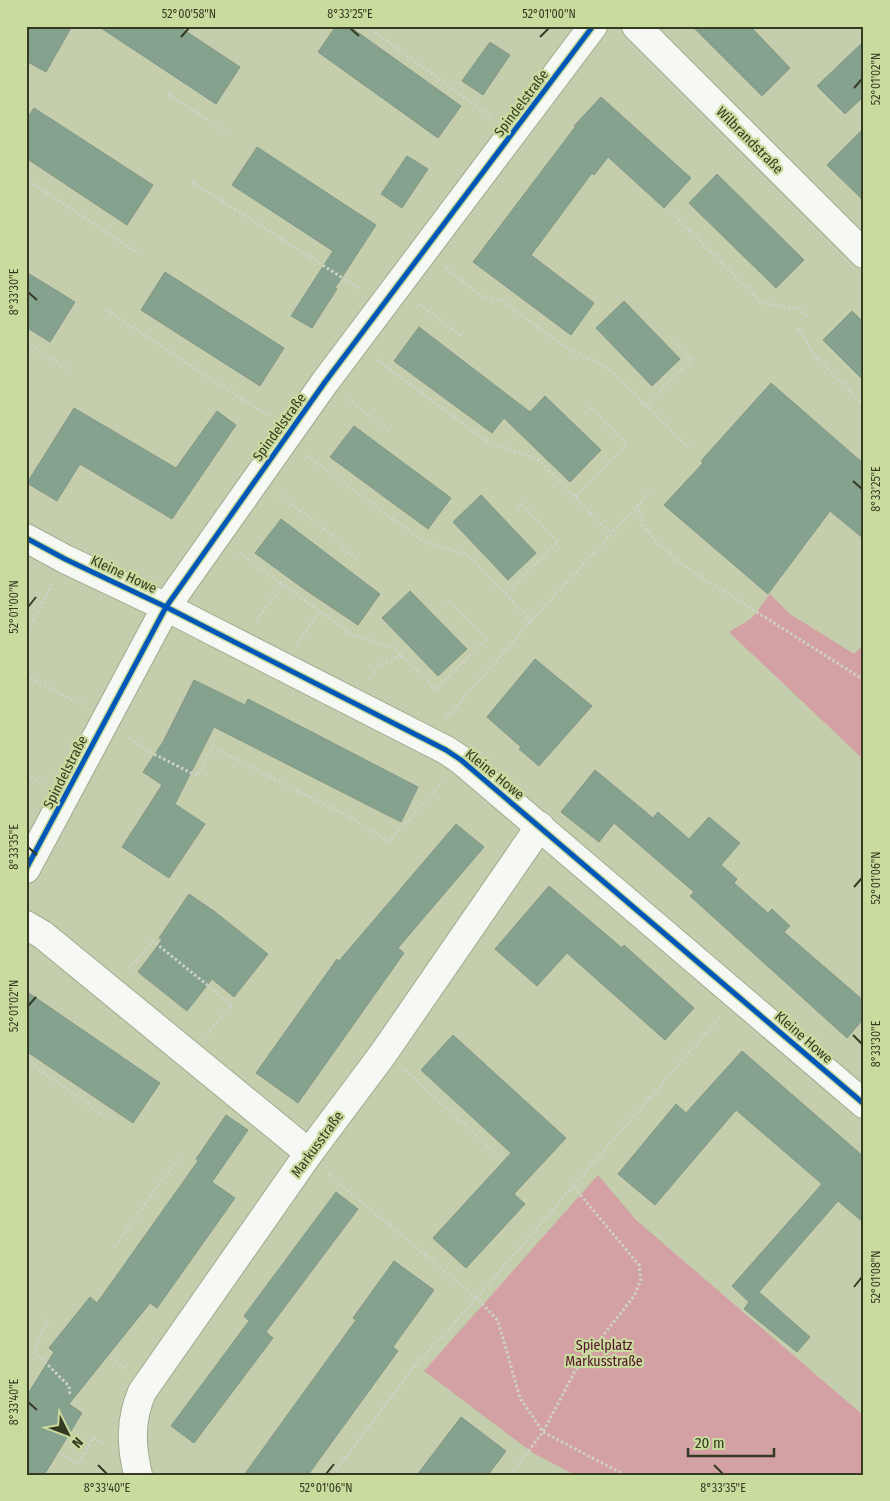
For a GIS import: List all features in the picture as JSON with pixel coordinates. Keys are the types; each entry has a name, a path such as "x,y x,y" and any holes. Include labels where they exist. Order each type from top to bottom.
{"street":[{"name":"Spindelstraße","path":"26,869 166,606 354,343 593,26"},
{"name":"Wilbrandstraße","path":"636,26 864,254"},
{"name":"Kleine Howe","path":"26,538 65,559 166,606 427,740 461,760 864,1104"},
{"name":"Markusstraße","path":"138,1475 132,1448 136,1408 142,1392 308,1153 383,1054 540,826"},
{"path":"26,925 42,935 111,990 308,1153"}],"path":[{"path":"366,26 513,132"},
{"path":"168,94 228,134"},
{"path":"29,181 142,256"},
{"path":"192,182 461,336"},
{"path":"671,212 762,303 799,309 808,317"},
{"path":"424,251 484,298 499,298 565,347 608,368 690,448"},
{"path":"106,310 287,435 423,541 468,555 530,620"},
{"path":"798,328 816,357 864,405"},
{"path":"26,343 67,369"},
{"path":"354,343 487,441 539,460 611,534"},
{"path":"646,405 691,359 675,343"},
{"path":"326,382 389,431"},
{"path":"575,497 627,444 591,408 586,413"},
{"path":"256,479 340,540 342,548 360,561"},
{"path":"427,740 530,620 649,494"},
{"path":"505,594 558,542 521,504 516,509"},
{"path":"638,505 643,525 659,544 687,568 864,680"},
{"path":"216,537 351,634 388,644 402,655 435,689 486,639 449,601 446,604"},
{"path":"26,635 65,559"},
{"path":"238,643 283,585"},
{"path":"281,665 320,612"},
{"path":"356,704 379,666 402,655"},
{"path":"26,676 105,719 152,753 197,776 212,748 356,820 364,827 390,841 461,760"},
{"path":"111,990 153,941 232,1004 189,1055"},
{"path":"332,1475 414,1367 477,1298 738,996"},
{"path":"383,1054 415,1078 499,1156"},
{"path":"26,1060 106,1116"},
{"path":"308,1153 332,1178 477,1298 498,1321 520,1398 543,1432 624,1475"},
{"path":"115,1246 179,1157"},
{"path":"510,1475 543,1432 574,1372 634,1296 642,1280 639,1266 573,1186"},
{"path":"48,1319 34,1352 69,1386 70,1395"},
{"path":"61,1454 77,1464 93,1438 113,1450 132,1448"}],"green space":[{"path":"770,594 790,614 854,654 864,644 864,760 729,632 752,618"},
{"name":"Spielplatz Markusstraße","path":"598,1175 636,1220 864,1416 864,1475 575,1475 533,1453 424,1371"}],"building":[{"path":"26,26 72,26 46,72 26,61"},
{"path":"98,26 178,26 240,67 216,104"},
{"path":"336,26 349,26 461,106 438,138 318,52"},
{"path":"692,26 750,26 790,68 762,96"},
{"path":"864,41 864,96 845,114 817,86"},
{"path":"490,42 510,55 483,95 462,81"},
{"path":"601,97 691,178 664,208 608,157 594,175 592,173 531,255 594,303 571,335 473,262 574,126"},
{"path":"34,108 153,185 127,225 26,158 26,120"},
{"path":"864,128 864,201 827,165"},
{"path":"257,147 376,225 335,288 337,289 312,328 291,316 333,251 232,185"},
{"path":"407,156 428,169 402,208 381,194"},
{"path":"717,174 804,260 776,288 689,203"},
{"path":"26,272 75,302 50,342 26,327"},
{"path":"165,272 284,348 260,386 141,310"},
{"path":"624,301 680,359 652,386 596,328"},
{"path":"852,311 864,323 864,381 823,340"},
{"path":"419,327 530,412 545,396 601,450 570,482 504,418 492,433 394,361"},
{"path":"771,383 864,464 864,539 830,511 768,594 664,505 703,463 701,461"},
{"path":"74,408 176,468 217,411 236,425 172,519 80,464 57,501 27,483"},
{"path":"354,426 451,498 428,529 330,457"},
{"path":"481,495 536,553 508,580 453,522"},
{"path":"281,519 380,594 358,625 255,553"},
{"path":"410,591 467,649 438,676 382,618"},
{"path":"535,659 592,706 539,766 487,717"},
{"path":"194,680 245,705 248,699 418,787 401,822 214,727 175,804 205,824 169,878 122,847 162,785 143,772 163,742"},
{"path":"595,770 653,818 658,812 689,839 709,817 740,843 721,865 737,879 734,883 768,913 772,909 790,926 784,932 864,1001 864,1018 847,1038 690,896 694,892 614,823 599,842 561,812"},
{"path":"456,824 484,847 398,948 404,953 298,1103 256,1073 337,959 339,961"},
{"path":"549,886 622,948 624,945 694,1008 665,1040 567,953 537,986 495,949"},
{"path":"189,894 214,911 268,954 234,997 212,979 187,1011 138,972 162,940 159,938"},
{"path":"26,991 160,1083 133,1123 26,1051"},
{"path":"453,1035 566,1138 514,1194 525,1204 466,1268 433,1238 511,1153 421,1070"},
{"path":"742,1051 864,1157 864,1223 838,1201 759,1292 810,1337 797,1352 744,1309 749,1302 732,1286 822,1184 736,1110 655,1205 618,1174 676,1104 686,1113"},
{"path":"226,1115 248,1130 212,1182 235,1198 157,1308 150,1303 69,1404 82,1413 44,1475 26,1475 26,1397 54,1352 49,1348 90,1297 97,1303 198,1161 196,1159"},
{"path":"336,1192 358,1209 266,1332 273,1338 194,1443 171,1426 249,1321 244,1316"},
{"path":"394,1261 434,1290 393,1347 398,1351 308,1475 244,1475 356,1320 353,1318"},
{"path":"461,1417 506,1451 488,1475 417,1475"}],"cycle path":[{"path":"26,869 166,607 325,382 593,26"},
{"path":"26,538 65,559 166,607 446,750 461,760 864,1104"}]}
